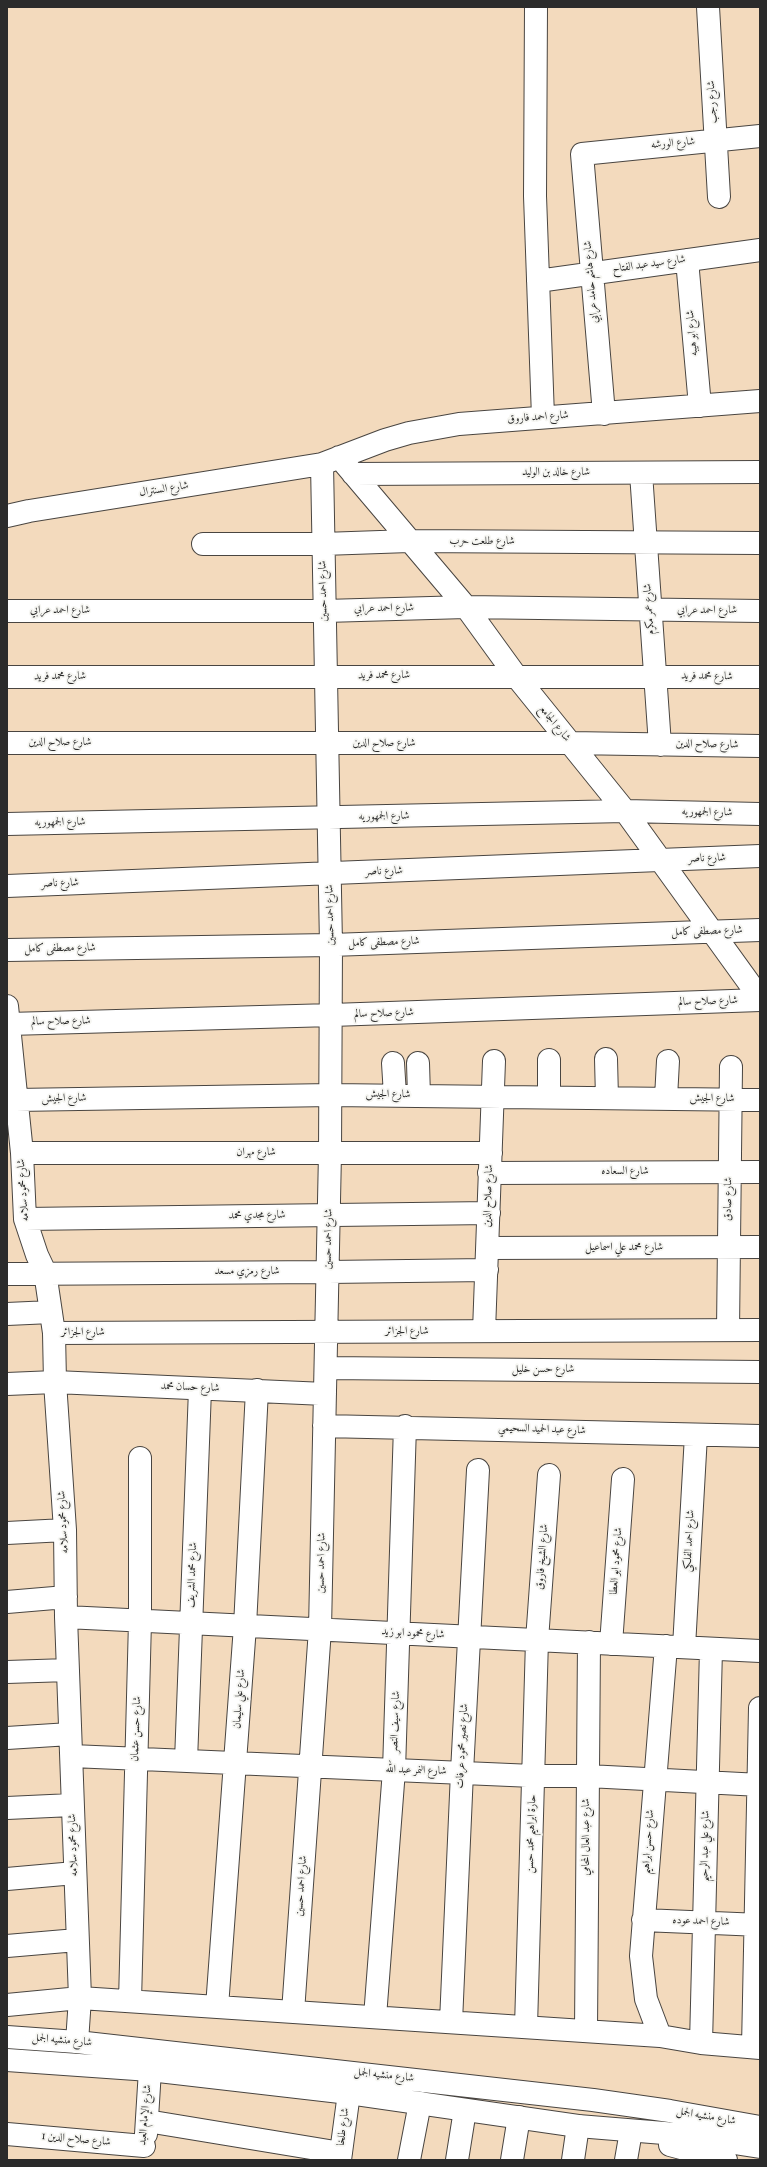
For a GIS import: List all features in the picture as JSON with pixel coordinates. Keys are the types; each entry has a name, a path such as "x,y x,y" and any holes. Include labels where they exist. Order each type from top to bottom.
{"street":[{"path":"536,7 535,196 543,417"},
{"name":"شارع رجب","path":"708,7 719,197"},
{"name":"شارع الورشه","path":"586,152 760,136"},
{"name":"شارع هاشم حامد عرابي","path":"586,152 581,156 604,414"},
{"name":"شارع سيد عبد الفتاح","path":"538,281 760,250"},
{"name":"شارع ابو هيبه","path":"687,260 700,406"},
{"name":"شارع احمد فاروق","path":"338,465 385,440 434,428 543,417 604,414 760,401"},
{"name":"شارع خالد بن الوليد","path":"338,465 641,473 760,472"},
{"name":"شارع السنترال","path":"7,516 338,465"},
{"name":"شارع الجامع","path":"338,465 409,541 466,607 516,676 625,811 760,999"},
{"name":"شارع احمد حسين","path":"293,2012 320,1629 332,1015 332,946 323,544 338,465"},
{"name":"شارع عمر مكرم","path":"641,473 660,745"},
{"name":"شارع طلعت حرب","path":"203,544 323,544 409,541 760,543"},
{"name":"شارع احمد عرابي","path":"7,611 325,611 466,607 650,611 760,611"},
{"name":"شارع محمد فريد","path":"7,677 760,677"},
{"name":"شارع صلاح الدين","path":"7,743 570,743 760,746"},
{"name":"شارع الجمهوريه","path":"7,824 329,819 625,811 760,814"},
{"name":"شارع ناصر","path":"7,886 760,856"},
{"name":"شارع مصطفى كامل","path":"7,950 332,946 760,930"},
{"name":"شارع صلاح سالم","path":"8,1015 332,1015 760,999"},
{"name":"شارع محمود سلامه","path":"8,1015 9,1052 14,1110 22,1153 25,1219 37,1255 45,1272 54,1333 55,1382 65,1530 66,1607 72,1756 72,1805 80,1998 77,2042"},
{"path":"606,1059 607,1098"},
{"path":"549,1060 549,1097"},
{"name":"شارع صلاح الدين","path":"484,1331 494,1061"},
{"path":"666,1098 668,1061"},
{"path":"393,1063 395,1095"},
{"path":"418,1063 419,1096"},
{"name":"شارع صادق","path":"728,1330 731,1067"},
{"name":"شارع الجيش","path":"14,1110 331,1095 760,1100"},
{"name":"شارع مهران","path":"22,1153 330,1153 490,1163"},
{"name":"شارع السعاده","path":"490,1163 760,1172"},
{"name":"شارع مجدي محمد","path":"25,1219 488,1213"},
{"name":"شارع محمد علي اسماعيل","path":"488,1248 760,1247"},
{"name":"شارع رمزي مسعد","path":"7,1274 45,1272 328,1272 487,1270"},
{"path":"7,1314 51,1312"},
{"name":"شارع الجزائر","path":"54,1333 760,1330"},
{"name":"شارع حسن خليل","path":"326,1368 760,1372"},
{"name":"شارع حسان محمد","path":"7,1384 55,1382 325,1394"},
{"name":"شارع محمد الشريف","path":"186,1761 200,1388"},
{"name":"شارع علي سليمان","path":"217,2007 245,1626 257,1390"},
{"name":"شارع عبد الحميد السحيمي","path":"324,1426 405,1426 760,1436"},
{"name":"شارع سيف النصر","path":"375,2018 394,1770 405,1426"},
{"name":"شارع احمد الفلكي","path":"675,1647 696,1435"},
{"name":"شارع حسن عثمان","path":"130,2001 140,1621 140,1458"},
{"name":"شارع نصير محمود عرفات","path":"451,2022 462,1772 478,1470"},
{"name":"شارع الشيخ فاروق","path":"537,1640 549,1475"},
{"name":"شارع محمود ابو العطا","path":"611,1644 623,1479"},
{"path":"7,1533 65,1530"},
{"name":"شارع محمود ابو زيد","path":"7,1602 66,1607 140,1621 760,1651"},
{"name":"حارة ابراهيم محمد حسن","path":"526,2027 537,1640"},
{"name":"شارع عبد العال المحامي","path":"586,2031 589,1642"},
{"name":"شارع حسن ابراهيم","path":"660,2036 648,2006 642,1978 641,1956 654,1781 675,1647"},
{"name":"شارع علي عبد الرحيم","path":"701,2043 711,1649"},
{"path":"7,1672 68,1670"},
{"path":"7,2005 80,1998 660,2036 701,2043 756,2048 760,1708"},
{"path":"7,1738 70,1734"},
{"name":"شارع النمر عبد الله","path":"72,1756 533,1776 588,1776 654,1781 759,1785"},
{"path":"7,1808 72,1805"},
{"path":"7,1879 75,1873"},
{"name":"شارع احمد عوده","path":"643,1920 758,1925"},
{"path":"7,1946 77,1940"},
{"name":"شارع منشيه الجمل","path":"7,2037 77,2042 593,2100 670,2111 760,2127"},
{"name":"شارع منشيه الجمل","path":"7,2060 150,2070 348,2093 578,2126 637,2131 674,2147 726,2155 760,2147"},
{"name":"شارع الإمام العبد","path":"143,2153 147,2121 150,2070"},
{"name":"شارع طلخا","path":"340,2156 348,2093"},
{"path":"409,2160 420,2103"},
{"path":"457,2160 466,2110"},
{"path":"670,2111 760,2113"},
{"path":"512,2160 519,2117"},
{"path":"147,2121 340,2156"},
{"path":"573,2160 578,2126"},
{"path":"626,2160 637,2131"},
{"name":"شارع صلاح الدين 1","path":"7,2134 143,2153"}]}
